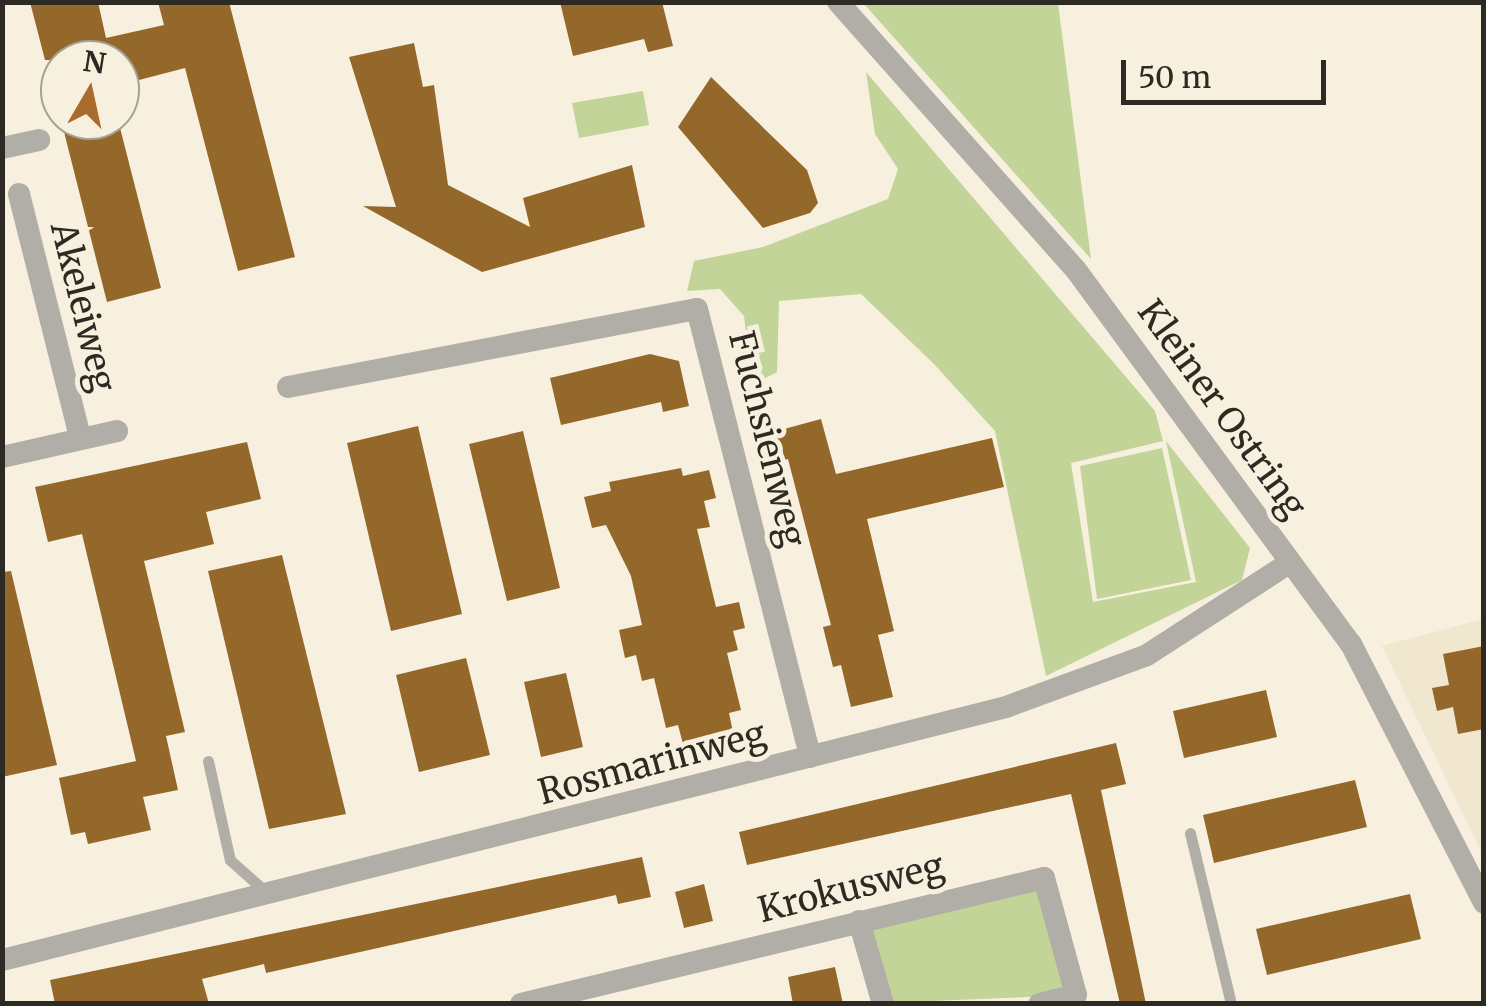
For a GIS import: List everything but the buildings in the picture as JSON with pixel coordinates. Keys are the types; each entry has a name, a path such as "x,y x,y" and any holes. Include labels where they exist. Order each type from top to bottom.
{"street":[{"name":"Kleiner Ostring","path":"838,2 1076,270 1351,644 1484,903"},
{"path":"2,148 39,140"},
{"name":"Akeleiweg","path":"18,194 80,437"},
{"name":"Fuchsienweg","path":"288,387 697,310 810,757"},
{"path":"2,457 117,431"},
{"name":"Rosmarinweg","path":"2,960 1006,707 1147,655 1291,562"},
{"name":"Krokusweg","path":"521,1004 1044,878 1076,996 1040,1004"},
{"path":"858,921 883,1004"}],"lane":[{"path":"208,761 230,860 266,892"},
{"path":"1190,832 1231,1004"}],"shaded area":[{"path":"1483,619 1483,856 1382,646"}],"green space":[{"path":"863,3 1058,3 1091,259 872,13"},
{"path":"866,72 1155,411 1163,441 1071,463 1093,602 1196,582 1166,441 1250,548 1242,580 1046,676 995,431 933,363 861,294 779,301 777,372 752,385 744,316 720,289 687,291 694,261 763,247 888,199 898,169 875,134"},
{"path":"643,91 649,125 579,138 572,103"},
{"path":"1162,448 1191,580 1097,599 1080,466"},
{"path":"1044,878 1076,995 883,1003 859,921"}]}
